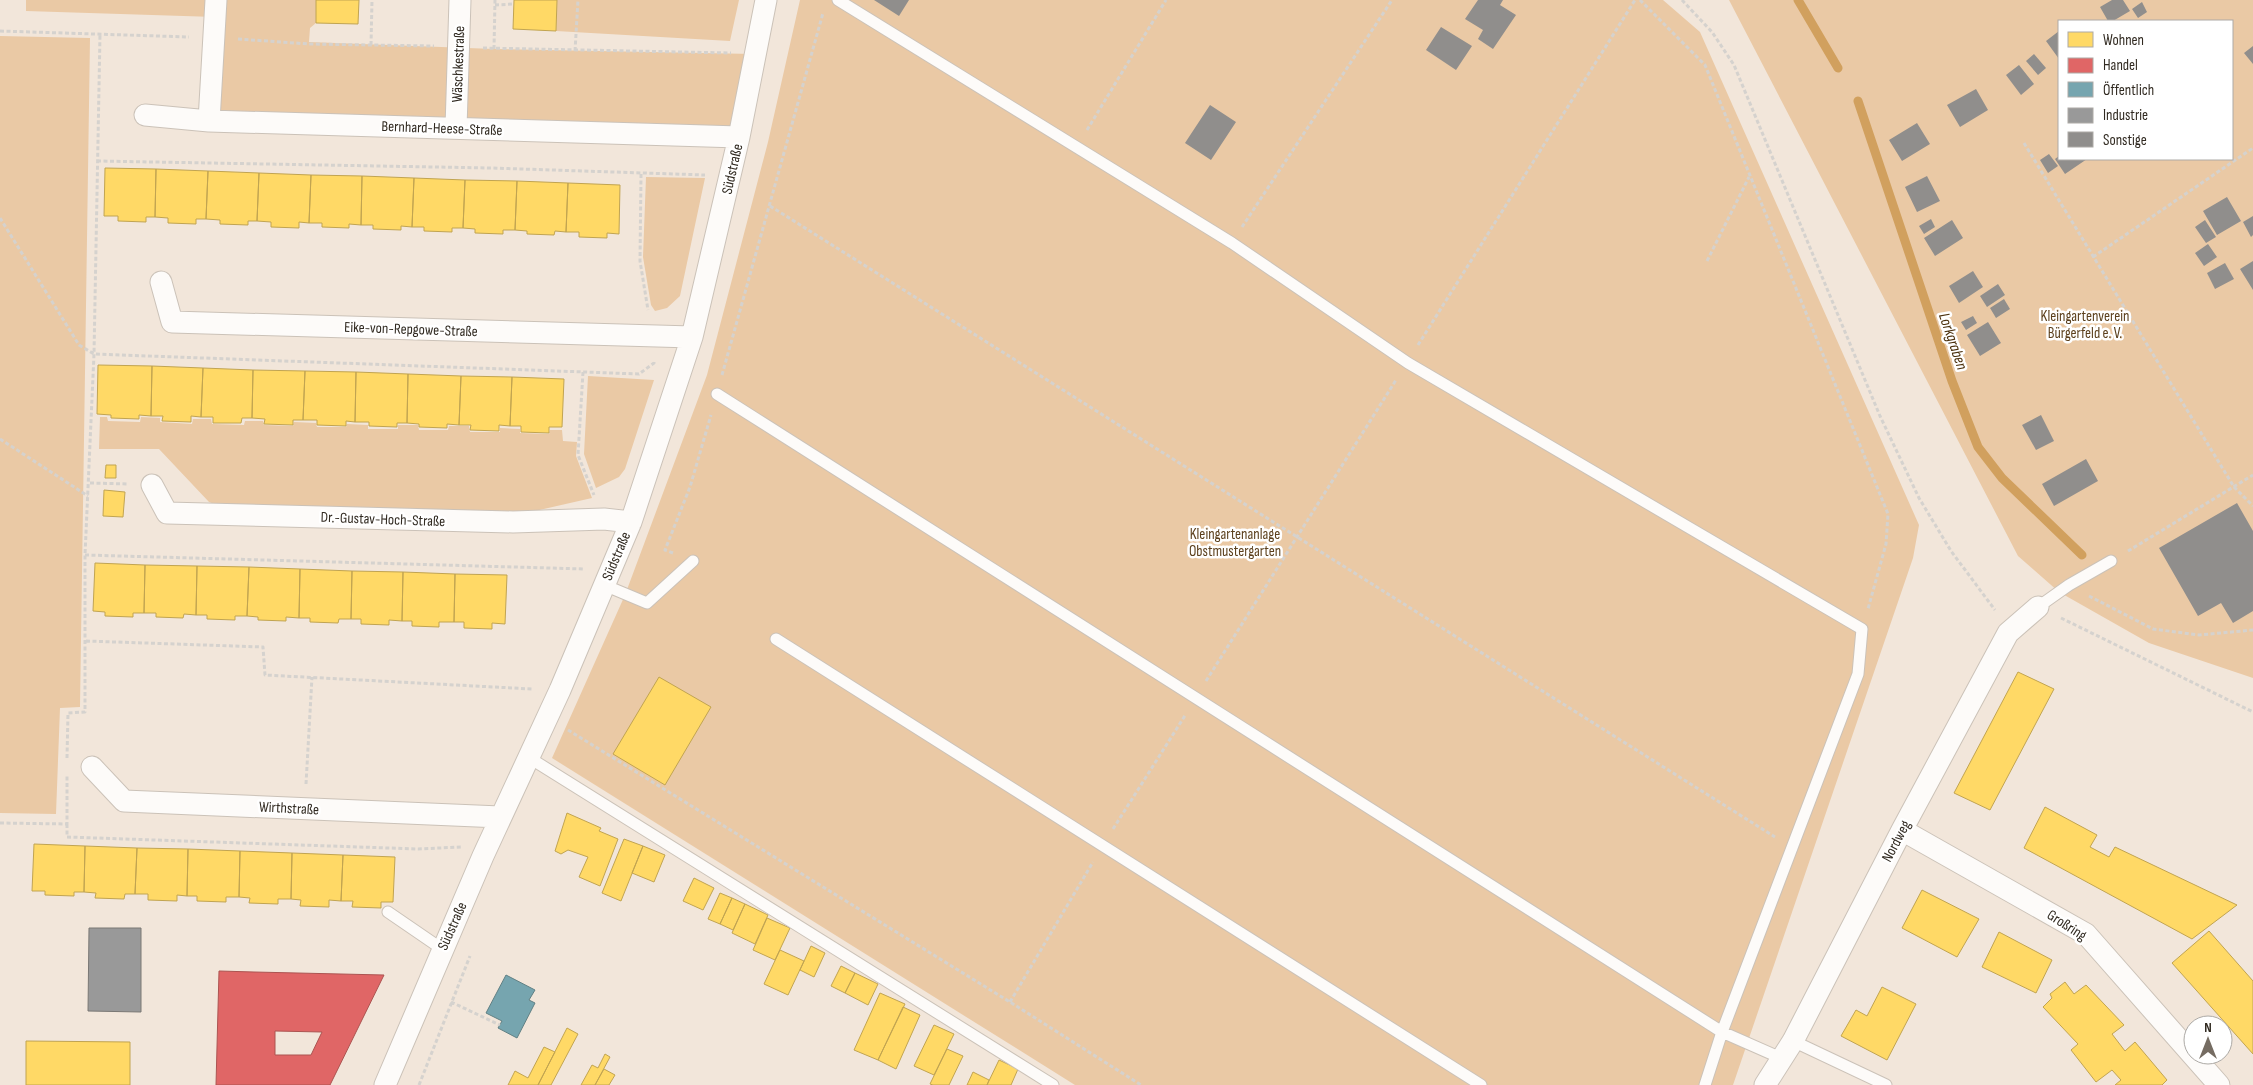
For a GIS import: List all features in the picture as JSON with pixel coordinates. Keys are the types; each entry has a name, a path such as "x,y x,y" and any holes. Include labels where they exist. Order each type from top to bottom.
{"street":[{"path":"209,121 216,0"},
{"name":"Wäschkestraße","path":"456,128 460,0"},
{"name":"Südstraße","path":"385,1085 424,990 500,817 560,690 631,522 692,338 739,137 766,0"},
{"name":"Bernhard-Heese-Straße","path":"145,115 209,121 739,137"},
{"name":"Eike-von-Repgowe-Straße","path":"161,282 172,322 692,338"},
{"name":"Dr.-Gustav-Hoch-Straße","path":"152,485 167,513 513,522 604,519 631,522"},
{"name":"Nordweg","path":"1766,1085 1793,1041 1902,830 2008,633 2038,607"},
{"name":"Wirthstraße","path":"92,767 124,801 500,817"},
{"name":"Großring","path":"1902,830 2086,934 2219,1085"}],"lane":[{"path":"838,0 1232,243 1408,362 1862,629 1858,674 1722,1032 1704,1085"},
{"path":"717,394 1722,1032 1781,1058"},
{"path":"607,578 647,603 693,561"},
{"path":"2038,607 2069,585 2111,561"},
{"path":"776,639 1481,1085"},
{"path":"528,757 1053,1085"},
{"path":"388,912 442,949"},
{"path":"1793,1041 1886,1085"}],"path":[{"path":"370,45 372,0"},
{"path":"494,49 495,0"},
{"path":"575,51 578,0"},
{"path":"1077,146 1166,0"},
{"path":"1232,243 1392,0"},
{"path":"1010,1002 1102,847 1635,0"},
{"path":"1640,0 1705,65 1888,514 1886,544 1862,629"},
{"path":"1682,0 1712,32 1734,65 1880,416 1919,498 1951,551 1992,603 2008,633"},
{"path":"495,5 514,4"},
{"path":"693,561 665,550 690,488 824,9"},
{"path":"0,31 370,45 458,46 494,49 754,54"},
{"path":"67,760 68,713 85,712 85,555 90,483 94,354 100,34"},
{"path":"2024,142 2234,487 2253,506"},
{"path":"2093,258 2253,148"},
{"path":"98,161 491,168 711,175"},
{"path":"641,174 640,261 651,315"},
{"path":"1707,261 1749,176"},
{"path":"770,206 1792,848"},
{"path":"0,218 79,346 94,354 639,374 654,362 655,336"},
{"path":"584,372 578,455 604,519"},
{"path":"0,439 88,496"},
{"path":"2111,561 2253,474"},
{"path":"90,483 152,485"},
{"path":"85,555 607,578"},
{"path":"2069,585 2153,629 2199,635 2253,630"},
{"path":"2038,607 2253,712"},
{"path":"86,641 263,647 265,675 560,690"},
{"path":"305,809 312,677"},
{"path":"548,716 591,746 636,770 1141,1085"},
{"path":"67,769 67,837 418,849 460,847 483,856"},
{"path":"0,823 67,824"},
{"path":"424,990 500,1024"},
{"path":"419,1085 452,1003"}],"green space":[{"path":"26,0 316,0 316,23 310,28 309,42 494,49 754,54 739,137 209,121 215,17 26,11"},
{"path":"557,0 739,0 730,41 556,31"},
{"name":"Kleingartenanlage Obstmustergarten","path":"800,0 1663,0 1700,32 1919,525 1913,558 1733,1085 1075,1085 552,758 625,595 707,375 768,142"},
{"name":"Kleingartenverein Bürgerfeld e. V.","path":"1729,0 2253,0 2253,678 2149,643 2059,592 2018,556"},
{"path":"0,36 90,38 80,707 60,708 56,814 0,813"},
{"path":"646,177 705,178 680,296 667,308 655,311 651,305 643,257"},
{"path":"588,376 654,380 625,469 619,477 596,488 584,454"},
{"path":"100,417 107,417 108,421 140,422 141,417 160,418 160,422 192,424 193,419 211,419 212,424 244,425 245,421 263,421 264,425 293,426 294,422 316,423 317,427 346,427 347,424 368,425 368,429 398,429 398,425 418,425 419,430 448,430 449,426 469,426 470,432 500,432 500,428 520,429 520,433 549,434 550,430 562,430 563,441 577,442 576,456 592,498 513,516 217,505 209,502 159,449 99,449"}],"building: Wohnen":[{"path":"316,0 359,0 358,24 316,23"},
{"path":"514,0 557,0 556,31 513,29"},
{"path":"105,168 156,169 155,217 146,217 146,222 118,221 118,216 104,216"},
{"path":"156,169 208,171 206,219 196,219 196,224 168,223 168,218 155,217"},
{"path":"208,171 259,173 257,221 248,221 248,225 220,224 220,220 206,219"},
{"path":"259,173 311,175 309,223 299,222 299,228 271,227 271,222 257,221"},
{"path":"311,175 362,176 361,225 349,224 349,228 322,227 322,223 309,223"},
{"path":"362,176 414,178 412,227 401,226 401,230 373,229 373,225 361,225"},
{"path":"414,178 465,180 463,228 452,228 452,232 424,231 424,227 412,227"},
{"path":"465,180 517,181 515,230 503,230 503,234 475,233 475,229 463,228"},
{"path":"517,181 568,183 566,232 555,231 554,235 527,234 527,231 515,230"},
{"path":"568,183 620,185 619,234 607,233 607,238 579,237 579,232 566,232"},
{"path":"98,365 152,366 151,416 139,415 139,419 111,418 111,415 97,414"},
{"path":"152,366 203,368 201,417 191,416 191,422 162,421 163,416 151,416"},
{"path":"203,368 253,370 252,418 242,418 241,423 213,423 213,417 201,417"},
{"path":"253,370 305,371 303,420 293,420 293,425 264,424 265,419 252,418"},
{"path":"305,371 356,372 355,422 346,421 346,426 317,425 317,420 303,420"},
{"path":"356,372 408,374 407,423 397,423 397,427 369,426 369,422 355,422"},
{"path":"408,374 461,376 459,425 447,424 447,428 419,427 419,424 407,423"},
{"path":"461,376 512,377 510,426 499,425 499,431 470,430 471,425 459,425"},
{"path":"512,377 564,379 562,427 549,427 549,433 521,432 521,426 510,426"},
{"path":"106,465 116,465 116,478 105,478"},
{"path":"104,490 125,492 123,517 103,516"},
{"path":"95,563 145,565 144,613 133,613 133,617 105,616 105,612 93,611"},
{"path":"145,565 197,566 196,615 184,614 183,618 156,617 156,613 144,613"},
{"path":"197,566 249,567 247,616 235,616 235,620 207,619 207,615 196,615"},
{"path":"249,567 300,569 299,618 286,617 286,621 258,620 258,617 247,616"},
{"path":"300,569 352,571 351,619 339,619 338,623 310,622 310,618 299,618"},
{"path":"352,571 403,572 402,621 389,620 389,625 361,624 361,619 351,619"},
{"path":"403,572 455,574 454,622 439,622 439,627 412,626 412,621 402,621"},
{"path":"455,574 507,575 505,624 492,623 492,629 464,628 464,622 454,622"},
{"path":"2018,672 2054,689 1990,810 1954,793"},
{"path":"659,677 711,707 665,785 613,754"},
{"path":"2045,807 2097,835 2090,847 2109,857 2115,847 2237,905 2192,939 2024,848"},
{"path":"567,813 601,828 599,831 618,839 600,886 579,877 588,857 568,850 561,854 555,851"},
{"path":"624,839 643,846 621,901 602,893"},
{"path":"34,844 85,846 84,892 74,892 74,896 45,895 45,891 32,891"},
{"path":"85,846 137,848 135,894 125,894 124,899 95,898 96,893 84,892"},
{"path":"643,846 665,855 654,882 632,873"},
{"path":"137,848 188,849 187,896 177,895 177,901 148,900 148,894 135,894"},
{"path":"188,849 240,851 239,897 226,897 226,902 197,901 197,896 187,896"},
{"path":"240,851 292,853 291,899 278,899 278,904 249,903 250,898 239,897"},
{"path":"292,853 343,855 341,901 329,900 329,907 300,906 301,900 291,899"},
{"path":"343,855 395,857 393,902 381,902 381,908 352,907 353,901 341,901"},
{"path":"694,878 714,888 703,910 683,901"},
{"path":"1922,890 1979,919 1957,957 1902,928"},
{"path":"720,893 732,898 720,924 708,919"},
{"path":"732,898 745,904 733,930 720,924"},
{"path":"745,904 768,915 755,944 732,933"},
{"path":"767,918 790,928 775,960 753,950"},
{"path":"2209,931 2253,981 2253,1054 2233,1032 2233,1015 2218,1015 2172,963"},
{"path":"1999,932 2052,960 2036,993 1982,967"},
{"path":"811,946 825,953 814,977 800,970"},
{"path":"780,950 804,961 788,995 764,984"},
{"path":"841,966 855,973 845,993 831,986"},
{"path":"855,973 878,984 868,1005 845,993"},
{"path":"2065,982 2074,994 2086,985 2124,1025 2112,1034 2125,1051 2135,1042 2167,1080 2162,1085 2115,1085 2121,1080 2112,1070 2096,1082 2071,1050 2078,1044 2043,1007 2052,998 2050,994"},
{"path":"1882,987 1916,1004 1887,1060 1841,1036 1856,1010 1867,1016"},
{"path":"880,993 905,1004 878,1060 854,1050"},
{"path":"903,1007 920,1015 896,1069 878,1060"},
{"path":"934,1025 954,1034 934,1075 914,1066"},
{"path":"567,1028 578,1034 551,1085 538,1085"},
{"path":"26,1041 130,1042 130,1085 26,1085"},
{"path":"544,1047 555,1052 538,1085 508,1085 515,1071 528,1078"},
{"path":"947,1049 963,1056 949,1085 930,1084"},
{"path":"605,1054 610,1057 595,1085 581,1085 592,1065 598,1068"},
{"path":"999,1060 1018,1069 1011,1085 987,1085"},
{"path":"604,1069 615,1075 609,1085 595,1085"},
{"path":"973,1072 989,1080 987,1085 967,1085"}],"building: Handel":[{"path":"219,971 384,975 330,1085 216,1085","holes":["275,1031 322,1032 311,1055 275,1055"]}],"building: Öffentlich":[{"path":"506,975 535,990 529,1000 535,1003 517,1038 498,1028 502,1021 486,1013"}],"building: Industrie":[{"path":"89,928 141,928 141,1012 88,1011"}],"building: Sonstige":[{"path":"874,0 909,0 899,16"},
{"path":"1478,0 1503,0 1500,5 1516,15 1493,49 1478,39 1483,30 1465,19"},
{"path":"2112,0 2123,0 2130,11 2115,20 2107,20 2100,7"},
{"path":"2142,2 2147,12 2138,18 2132,9"},
{"path":"1441,27 1472,46 1456,70 1426,50"},
{"path":"2058,32 2058,58 2046,41"},
{"path":"2253,46 2253,64 2244,53"},
{"path":"2034,54 2046,68 2038,75 2026,61"},
{"path":"2019,65 2034,84 2021,95 2006,75"},
{"path":"1976,89 1988,110 1960,127 1947,105"},
{"path":"1210,105 1236,122 1211,160 1185,143"},
{"path":"1917,123 1930,144 1902,161 1889,140"},
{"path":"2049,154 2058,166 2048,173 2040,160"},
{"path":"2058,157 2058,160 2086,160 2065,174 2055,159"},
{"path":"1927,176 1940,201 1917,212 1905,187"},
{"path":"2227,197 2241,221 2217,235 2203,211"},
{"path":"2253,216 2253,235 2251,237 2243,222"},
{"path":"1931,219 1935,227 1924,234 1919,226"},
{"path":"1952,220 1963,238 1935,256 1924,238"},
{"path":"2205,220 2216,237 2206,243 2195,227"},
{"path":"2208,244 2217,257 2204,266 2195,253"},
{"path":"2253,261 2253,290 2240,269"},
{"path":"2225,263 2234,279 2215,289 2207,273"},
{"path":"1973,271 1983,287 1959,303 1949,286"},
{"path":"1998,284 2005,295 1987,307 1980,296"},
{"path":"2004,299 2010,309 1996,318 1990,308"},
{"path":"1973,316 1977,323 1966,330 1961,322"},
{"path":"1988,322 2001,343 1980,356 1967,335"},
{"path":"2041,415 2054,441 2036,450 2022,425"},
{"path":"2086,459 2098,481 2054,506 2042,484"},
{"path":"2237,503 2253,531 2253,611 2233,623 2221,603 2198,616 2159,548"}],"waterway":[{"name":"Lorkgraben","path":"1798,0 1838,68"},
{"name":"Lorkgraben","path":"1858,101 1952,381 1978,447 2002,478 2082,555"}]}
